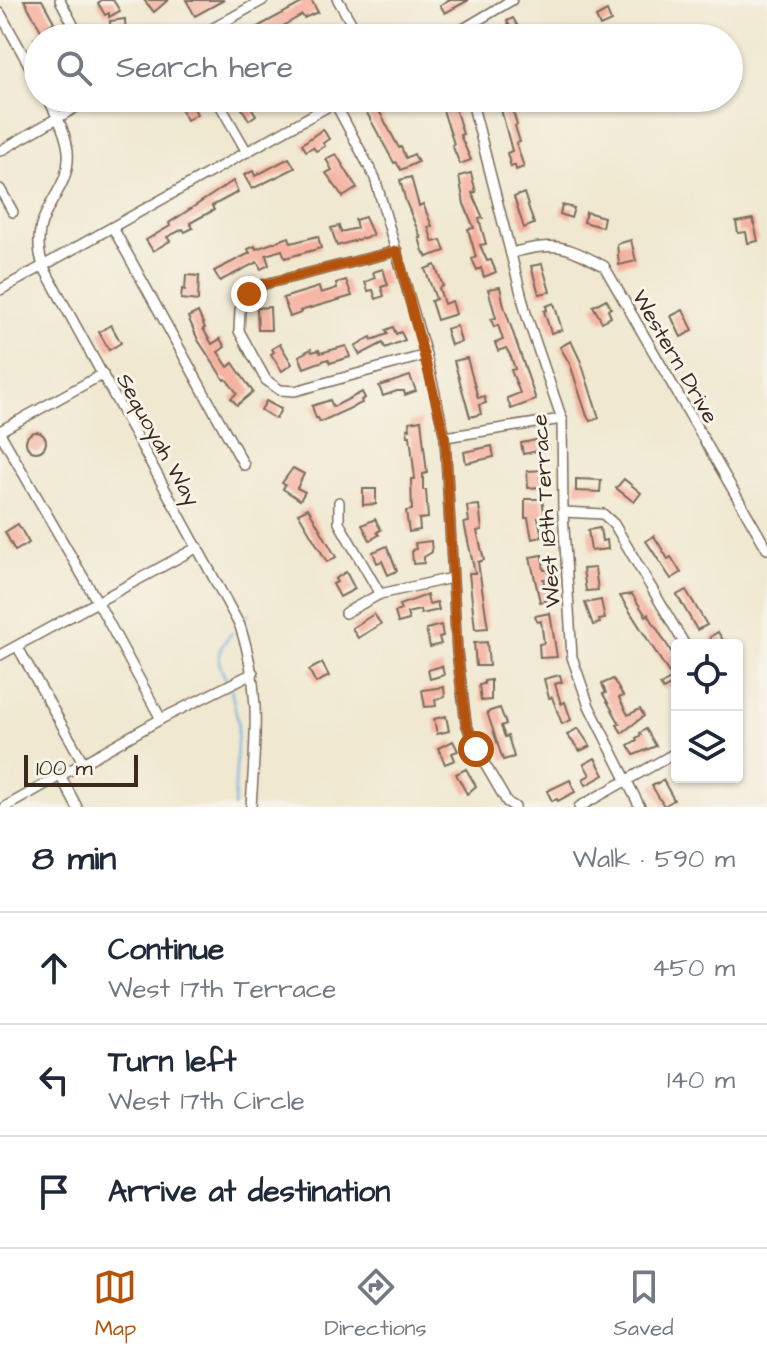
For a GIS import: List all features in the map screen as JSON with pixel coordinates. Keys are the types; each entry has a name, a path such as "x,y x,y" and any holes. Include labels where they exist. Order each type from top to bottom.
{"street":[{"path":"60,0 73,24"},
{"path":"338,0 352,24"},
{"path":"472,24 512,0"},
{"path":"219,24 258,1"},
{"path":"1,18 24,57"},
{"name":"Sequoyah Way","path":"55,112 65,135 67,166 41,222 38,250 43,266 240,626 253,673 257,714 251,807"},
{"path":"0,151 68,112"},
{"path":"224,112 247,152"},
{"path":"0,290 319,112"},
{"path":"344,112 375,178 426,355 445,437 457,652 466,723 476,749 507,802 515,807"},
{"name":"West 18th Terrace","path":"475,112 527,317 562,419 563,512 572,657 589,706 640,807"},
{"path":"0,189 13,212"},
{"path":"113,228 244,465"},
{"name":"Western Drive","path":"511,253 545,245 571,248 604,266 767,549"},
{"path":"397,251 265,284 249,294 240,310 239,331 266,380 280,390 295,391 426,355"},
{"path":"103,374 0,432 161,719"},
{"path":"445,437 562,419"},
{"path":"339,502 339,523 380,594"},
{"path":"563,512 603,514 614,524 681,639"},
{"path":"0,655 198,547"},
{"path":"345,613 380,594 452,578"},
{"path":"17,646 83,762"},
{"path":"5,807 161,719 253,673"},
{"path":"579,807 671,755"},
{"path":"60,775 77,807"}],"building":[{"path":"24,0 42,0 54,22 37,24"},
{"path":"113,0 120,11 109,17 109,13 105,15 98,3"},
{"path":"144,0 168,0 154,12"},
{"path":"186,0 224,0 195,16"},
{"path":"300,0 311,0 318,12 304,18 302,15 286,24 263,24 302,3"},
{"path":"449,0 469,0 445,13 440,5"},
{"path":"607,11 611,21 599,24 596,17"},
{"path":"125,19 125,24 110,24 110,21"},
{"path":"183,112 196,112 197,114 187,120"},
{"path":"244,112 254,112 256,115 249,120"},
{"path":"366,112 380,112 406,158 414,154 418,162 401,170 394,163"},
{"path":"444,112 456,112 463,134 460,135 471,160 460,164"},
{"path":"502,112 513,112 520,142 516,143 524,167 516,170 515,165 511,167 507,153 512,151"},
{"path":"323,129 329,139 323,143 325,146 316,151 313,147 306,151 302,144"},
{"path":"336,154 357,188 343,197 326,173 332,170 326,159"},
{"path":"289,158 295,168 252,189 244,175 253,171 255,176"},
{"path":"471,173 476,192 472,193 483,218 479,219 486,244 480,245 496,272 484,277 481,268 477,270 472,259 476,257 468,229 474,228 464,204 459,176"},
{"path":"411,177 419,206 423,204 432,226 428,227 433,242 441,240 445,251 427,257 400,180"},
{"path":"233,181 238,192 190,223 193,228 167,237 170,241 153,251 146,240"},
{"path":"524,193 534,224 524,228 514,197"},
{"path":"562,205 574,208 571,218 560,214"},
{"path":"586,212 604,217 602,227 584,222"},
{"path":"365,217 373,235 337,246 331,228 339,226 341,232 357,228 355,220"},
{"path":"753,219 758,241 748,243 746,232 738,233 736,222"},
{"path":"318,236 321,248 285,258 282,250 266,255 269,265 261,269 257,262 220,281 214,271 250,253 248,249 255,246 256,249 289,237 291,243"},
{"path":"631,240 636,261 619,265 617,244"},
{"path":"542,264 550,292 539,294 531,266"},
{"path":"435,265 443,286 439,288 444,304 452,301 456,314 437,320 431,301 436,299 425,269"},
{"path":"383,269 388,285 381,287 384,296 376,299 365,282 375,278 373,272"},
{"path":"186,275 199,276 198,301 181,299"},
{"path":"346,280 352,296 300,311 290,317 283,298 319,287 321,293 337,288 336,283"},
{"path":"500,287 536,400 511,409 507,398 520,393 511,370 515,369 511,357 506,348 498,351 495,343 503,340 498,325 494,327 491,319 496,318 488,289"},
{"path":"606,299 611,308 608,310 611,317 602,322 593,306"},
{"path":"554,303 562,330 551,333 544,311 547,310 546,306"},
{"path":"270,307 271,330 258,330 257,308"},
{"path":"683,310 693,330 681,337 671,316"},
{"path":"198,312 212,344 220,339 225,347 218,352 228,367 233,363 253,392 237,405 231,398 237,393 224,380 198,340 188,317"},
{"path":"111,325 121,343 109,350 99,332"},
{"path":"457,326 461,342 451,345 446,329"},
{"path":"393,327 396,334 401,332 405,340 385,348 383,343 360,355 355,346 371,337 372,340 388,334 386,330"},
{"path":"571,341 599,418 590,421 570,364 560,347"},
{"path":"280,344 292,364 282,371 271,354 274,352 272,349"},
{"path":"346,346 350,357 330,363 328,359 304,368 299,356 311,349 320,353"},
{"path":"467,358 478,398 484,396 486,403 479,405 481,414 470,417 454,361"},
{"path":"410,376 416,391 405,395 404,391 397,391 383,396 379,386"},
{"path":"362,392 365,398 361,400 362,403 320,422 316,418 312,406 330,400 333,407"},
{"path":"266,401 281,409 276,419 261,410"},
{"path":"421,420 427,473 423,474 423,490 426,490 428,518 419,519 420,530 409,532 406,511 412,510 411,479 415,479 407,429 410,429 409,422"},
{"path":"36,432 43,435 46,442 43,449 36,452 29,449 26,442 29,435"},
{"path":"546,438 548,449 523,454 521,443"},
{"path":"492,446 494,457 466,463 464,452"},
{"path":"293,468 304,474 297,488 305,492 300,500 283,489 285,485 282,483"},
{"path":"545,470 545,478 540,478 541,487 528,488 527,471"},
{"path":"576,479 601,480 600,492 576,491"},
{"path":"624,479 641,493 634,502 616,488"},
{"path":"363,489 376,489 376,504 363,505"},
{"path":"525,499 542,499 545,518 538,518 542,537 532,539 528,518 525,518"},
{"path":"479,505 482,530 477,531 484,560 478,562 488,628 475,629 469,573 475,573 464,523 469,522 467,506"},
{"path":"308,508 336,557 327,562 298,513"},
{"path":"375,519 381,530 370,540 362,525"},
{"path":"18,524 29,543 15,551 5,532"},
{"path":"600,528 602,541 607,540 608,549 591,551 588,530"},
{"path":"654,536 681,573 671,579 646,541"},
{"path":"431,541 432,552 424,557 424,563 413,564 415,543"},
{"path":"387,546 397,571 388,575 382,561 377,563 373,552"},
{"path":"542,555 544,570 548,570 550,578 543,579 549,600 540,602 530,557"},
{"path":"595,568 598,590 586,591 583,569"},
{"path":"346,572 355,589 340,597 333,584"},
{"path":"686,590 707,625 697,630 677,595"},
{"path":"632,594 646,616 648,614 671,651 671,676 620,596"},
{"path":"427,595 429,604 437,602 439,610 407,613 409,620 398,623 395,612 401,610 399,605"},
{"path":"601,600 605,619 593,625 585,603"},
{"path":"550,613 557,657 540,658 539,644 544,643 541,621 537,622 535,616"},
{"path":"374,614 381,624 358,638 352,628"},
{"path":"441,625 441,644 430,647 426,629"},
{"path":"718,632 722,639 711,639"},
{"path":"487,642 489,666 476,666 474,643"},
{"path":"322,663 329,676 316,683 309,670"},
{"path":"442,666 444,675 430,679 428,670"},
{"path":"560,675 562,682 555,684 561,704 565,702 571,720 562,724 552,697 549,698 544,679"},
{"path":"613,679 623,696 619,698 628,715 640,709 644,716 622,733 603,694 606,693 602,684"},
{"path":"671,679 671,686 663,690 660,685"},
{"path":"491,680 491,700 481,701 479,685"},
{"path":"444,687 445,697 435,699 436,706 425,707 422,690"},
{"path":"500,708 506,724 501,726 505,737 508,736 514,757 503,760 487,712"},
{"path":"446,716 449,731 437,734 434,719"},
{"path":"578,728 590,746 580,751 567,735"},
{"path":"646,729 656,746 634,755 628,745"},
{"path":"453,741 458,751 452,753 455,760 445,764 438,748"},
{"path":"595,758 604,775 586,785 583,779 590,775 584,764"},
{"path":"466,769 476,786 467,794 456,774"},
{"path":"570,780 575,792 552,801 547,791"},
{"path":"663,780 674,800 664,806 652,786"}],"waterway":[{"path":"244,619 249,614"},
{"path":"226,679 219,655 232,633"},
{"path":"231,689 238,723 234,807"}],"route":[{"path":"249,294 265,284 397,251 445,437 457,652 466,723 476,749"}]}
